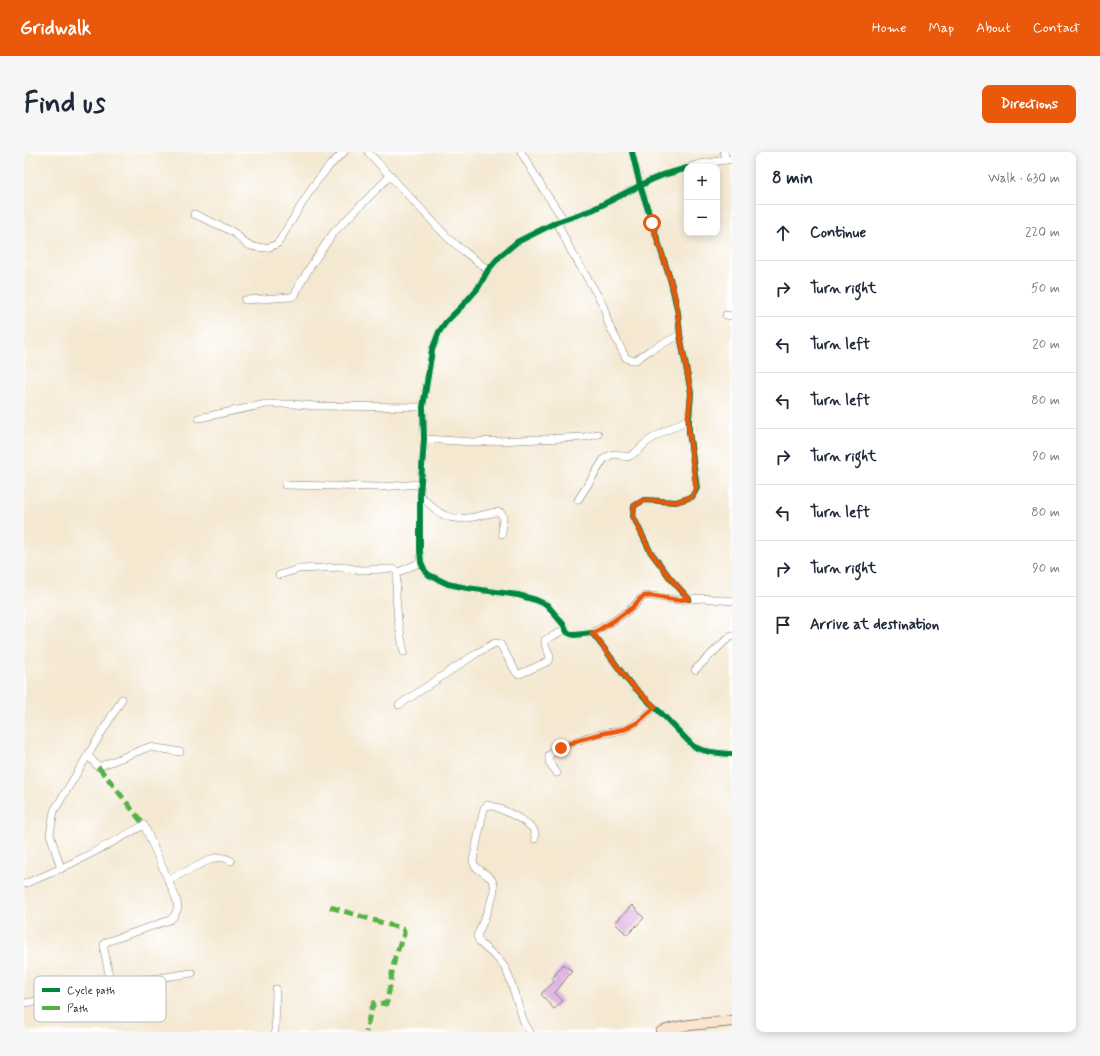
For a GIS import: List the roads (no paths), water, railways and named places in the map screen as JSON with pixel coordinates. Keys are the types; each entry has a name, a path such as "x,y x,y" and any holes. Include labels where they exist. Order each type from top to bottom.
{"street":[{"path":"194,214 233,232 248,244 260,248 275,246 313,186 330,165 344,152"},
{"path":"368,152 448,238 488,270"},
{"path":"521,152 545,192 560,221 570,249 598,295 605,311 608,323 626,358 636,360 650,350 680,335"},
{"path":"632,152 640,185 671,282 678,313 680,335 691,393 688,419 696,488 692,497 676,502 644,500 634,506 633,516 650,551 670,578 689,599"},
{"path":"700,164 729,160 724,152"},
{"path":"684,169 663,175 640,185 592,210 560,221 517,242 500,256 488,270 478,288 446,322 439,332 432,350 423,407 424,439 420,496 421,562 425,571 429,575 448,584 467,588 498,591 542,602 551,609 568,632 575,635 592,634 633,607 641,598 645,596 676,600 732,600"},
{"path":"245,300 291,297 295,295 308,270 334,232 391,175"},
{"path":"199,418 266,404 423,407"},
{"path":"578,500 604,459 610,454 616,453 631,456 645,443 688,419"},
{"path":"424,439 460,442 488,442 585,437 598,434"},
{"path":"285,485 380,487 421,484"},
{"path":"420,496 437,511 445,516 453,518 467,518 496,512 501,513 503,517 502,534"},
{"path":"404,652 398,621 396,579 399,572 421,562"},
{"path":"279,575 299,569 342,567 361,570 386,568 399,572"},
{"path":"399,705 477,653 495,643 500,644 518,674 549,661 550,656 545,646 545,640 566,629"},
{"path":"592,634 603,646 628,681 693,746 699,750 732,754"},
{"path":"695,670 732,636"},
{"path":"61,869 50,834 54,811 122,699"},
{"path":"557,773 548,762 550,756 555,752 578,740 625,729 637,723 655,707"},
{"path":"88,755 98,767 149,747 180,752"},
{"path":"530,1032 524,1022 506,969 498,959 480,943 478,939 477,936 492,900 495,888 493,881 488,875 476,868 473,861 484,808 487,805 516,817 532,828 535,839"},
{"path":"24,884 85,858 144,825 176,898 178,908 170,920 106,942 104,944 104,949 109,976"},
{"path":"168,880 214,858 226,858 231,861"},
{"path":"166,977 192,973"},
{"path":"276,989 276,1032"},
{"path":"24,1003 34,1002"},
{"path":"661,1032 686,1026 732,1021"}]}
